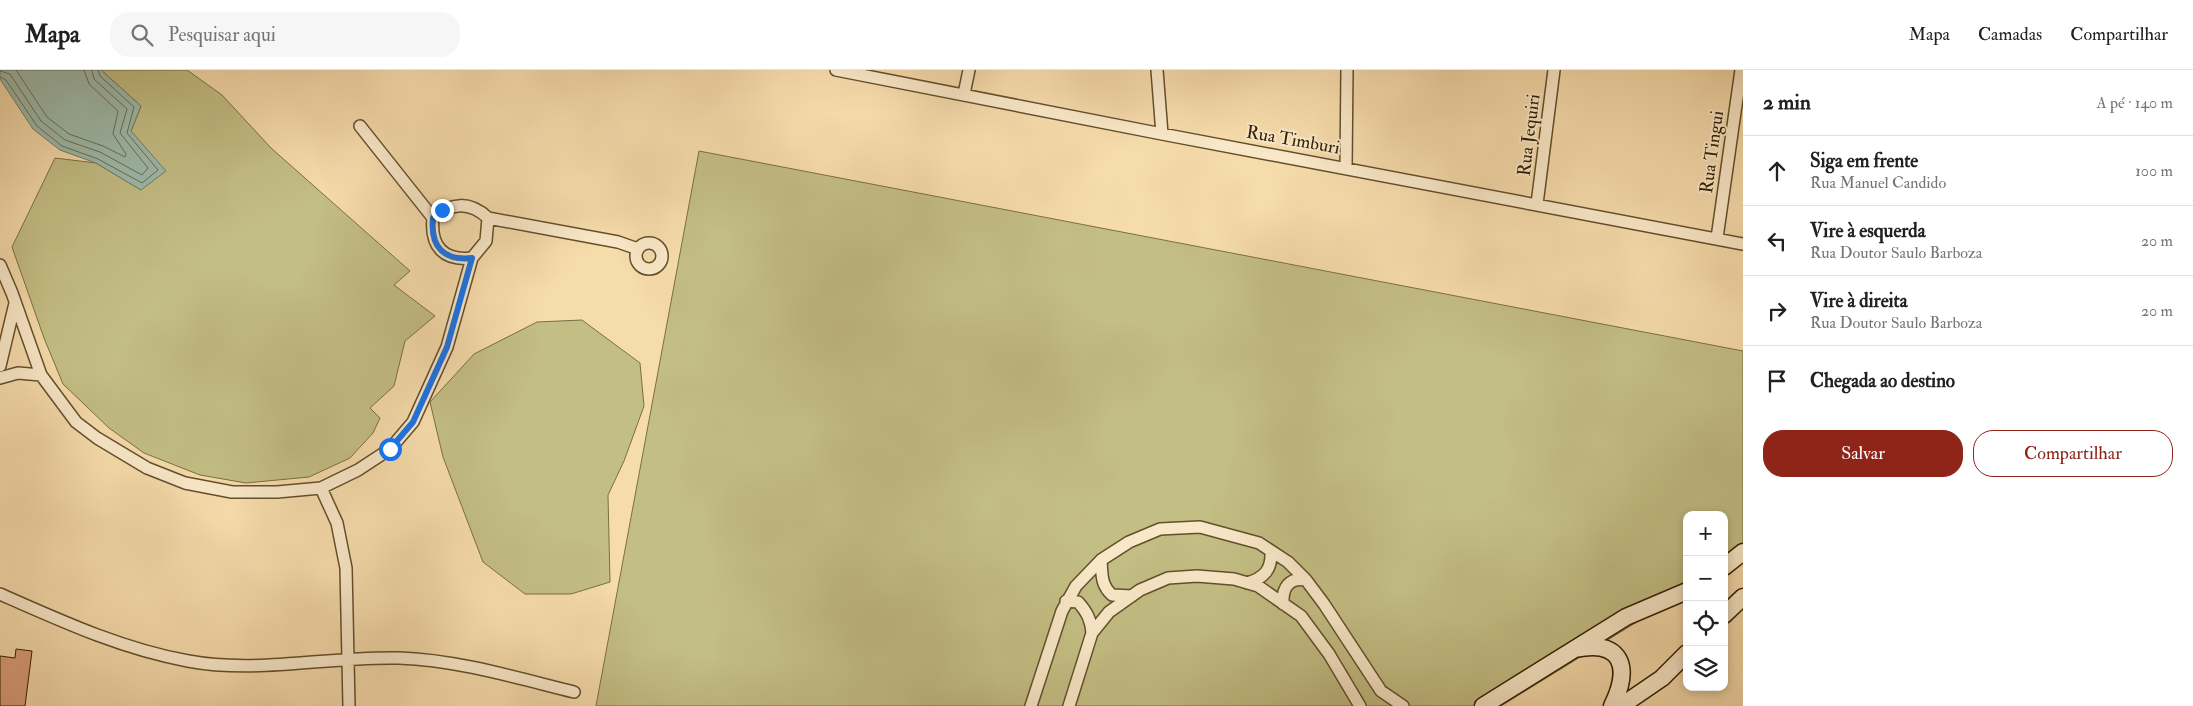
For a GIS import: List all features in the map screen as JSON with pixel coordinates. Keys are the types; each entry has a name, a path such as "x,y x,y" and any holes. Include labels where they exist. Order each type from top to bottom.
{"main road":[{"path":"1728,564 1743,552"},
{"path":"1483,706 1570,650 1626,617 1683,593"},
{"path":"1728,611 1743,598"},
{"path":"1570,650 1595,647 1612,653 1617,657 1623,674 1621,686 1612,706"},
{"path":"1621,706 1662,678 1683,657"}],"street":[{"name":"Rua Timburi","path":"836,70 1743,244"},
{"path":"964,94 969,70"},
{"path":"1157,70 1162,134"},
{"path":"1346,168 1347,70"},
{"name":"Rua Jequiri","path":"1537,204 1554,70"},
{"name":"Rua Tingui","path":"1717,238 1741,70"},
{"path":"360,126 433,218 432,232 436,245 446,255 459,260 472,258"},
{"path":"433,218 442,210 454,205 467,205 479,210 488,218 618,242 638,249"},
{"path":"0,266 41,375 76,422 148,468 185,483 232,492 278,492 321,488 358,470 390,449 413,422 447,347 472,258 486,241 488,218"},
{"path":"0,366 15,303"},
{"path":"0,378 18,373 41,375"},
{"path":"321,488 337,523 346,568 349,706"},
{"path":"1031,706 1066,601 1076,586 1101,560 1129,542 1160,529 1200,527 1259,544 1288,562 1306,580 1381,691 1404,706"},
{"path":"1247,583 1264,576 1269,568 1271,551"},
{"path":"1101,560 1102,580 1105,589 1112,595 1132,596"},
{"path":"1069,706 1092,633 1109,612 1132,596 1168,578 1197,576 1234,579 1258,586 1300,616 1329,654 1360,706"},
{"path":"1283,604 1283,597 1288,583 1297,578 1306,580"},
{"path":"0,594 85,632 133,648 189,661 251,666 399,658 448,664 574,692"},
{"path":"1066,601 1078,602 1091,621 1092,633"}],"shaded area":[{"path":"101,70 187,70 222,95 271,148 410,271 394,285 435,316 405,341 394,386 370,408 380,418 373,433 350,458 309,477 246,483 200,475 144,453 109,428 63,384 44,338 12,247 55,158 96,163 141,190 131,131 141,106"},
{"path":"699,151 1743,351 1743,548 1728,559 1728,511 1683,511 1683,593 1501,706 596,706"},
{"path":"582,320 640,363 644,406 624,461 608,495 610,582 571,594 525,594 483,562 443,457 430,402 474,354 537,322"}],"water":[{"path":"0,70 101,70 141,106 131,131 166,171 141,190 96,163 60,150 33,129 0,79"}],"building":[{"path":"16,649 32,651 25,706 0,706 0,656 15,658"}],"route":[{"path":"390,449 413,422 447,347 472,258 459,260 446,255 436,245 432,232 433,218 442,210"}]}
